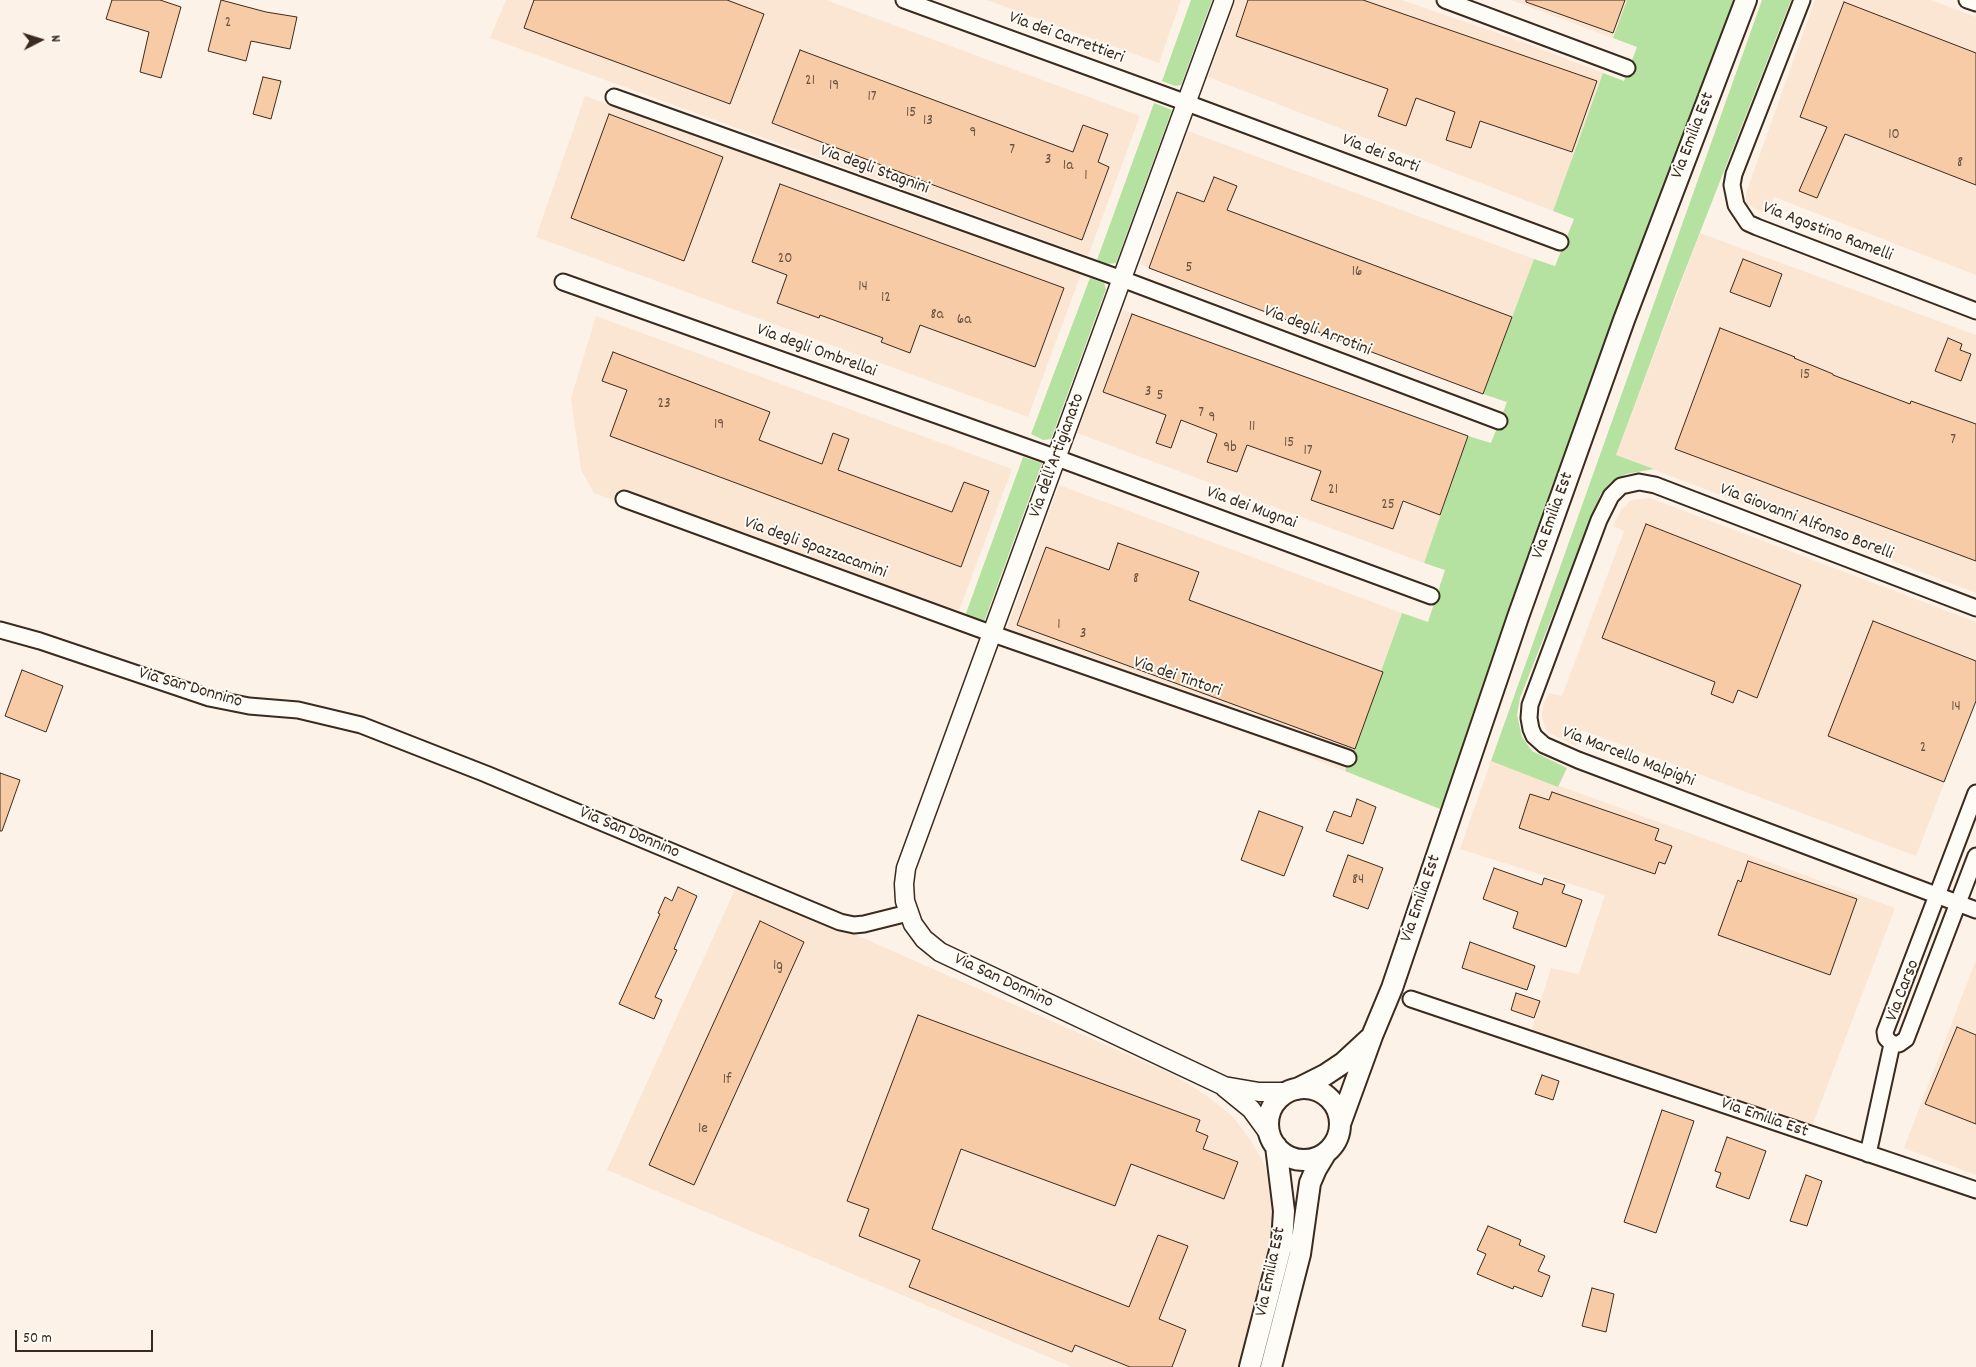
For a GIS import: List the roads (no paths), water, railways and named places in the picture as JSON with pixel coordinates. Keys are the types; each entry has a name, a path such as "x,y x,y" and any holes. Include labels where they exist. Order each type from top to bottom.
{"main road":[{"name":"Via Emilia Est","path":"1271,1367 1300,1254 1310,1183 1325,1154 1336,1141 1340,1124 1372,1036 1392,988 1518,617 1624,320 1746,0"},
{"name":"Via Emilia Est","path":"1250,1367 1282,1243 1284,1210 1270,1115 1274,1106 1292,1091 1325,1076 1343,1063 1372,1036"},
{"path":"1292,1091 1313,1090 1327,1096 1334,1104 1340,1124"},
{"path":"1273,1141 1288,1156 1303,1160 1325,1154"}],"street":[{"name":"Via dei Carrettieri","path":"904,0 1187,103"},
{"name":"Via dell'Artigianato","path":"908,913 904,893 906,868 1224,0"},
{"path":"1445,0 1627,68"},
{"name":"Via Agostino Ramelli","path":"1802,0 1734,174 1732,185 1736,205 1748,223 1756,228 1976,311"},
{"path":"1967,0 1976,3"},
{"name":"Via degli Stagnini","path":"614,97 1122,279"},
{"name":"Via dei Sarti","path":"1187,103 1560,242"},
{"name":"Via degli Arrotini","path":"1122,279 1499,421"},
{"name":"Via degli Ombrellai","path":"563,282 1057,458"},
{"name":"Via dei Mugnai","path":"1057,458 1431,596"},
{"name":"Via Giovanni Alfonso Borelli","path":"1621,486 1640,482 1655,485 1976,608"},
{"name":"Via Marcello Malpighi","path":"1621,486 1611,496 1599,520 1530,705 1531,729 1534,736 1544,745 1578,760 1937,896"},
{"name":"Via degli Spazzacamini","path":"624,499 993,634"},
{"name":"Via San Donnino","path":"0,630 40,641 209,698 249,706 298,710 361,725 486,774 840,922 854,925 864,924 908,913 924,939 940,952 1224,1086 1259,1092 1292,1091"},
{"name":"Via dei Tintori","path":"993,634 1348,758"},
{"name":"Via Carso","path":"1976,793 1885,1032 1886,1038 1892,1044 1899,1044 1906,1038 1976,856"},
{"path":"1937,896 1976,910"},
{"name":"Via Emilia Est","path":"1411,999 1976,1190"},
{"path":"1868,1154 1892,1044"},
{"name":"Via San Donnino","path":"1224,1086 1251,1110 1273,1141"}]}
